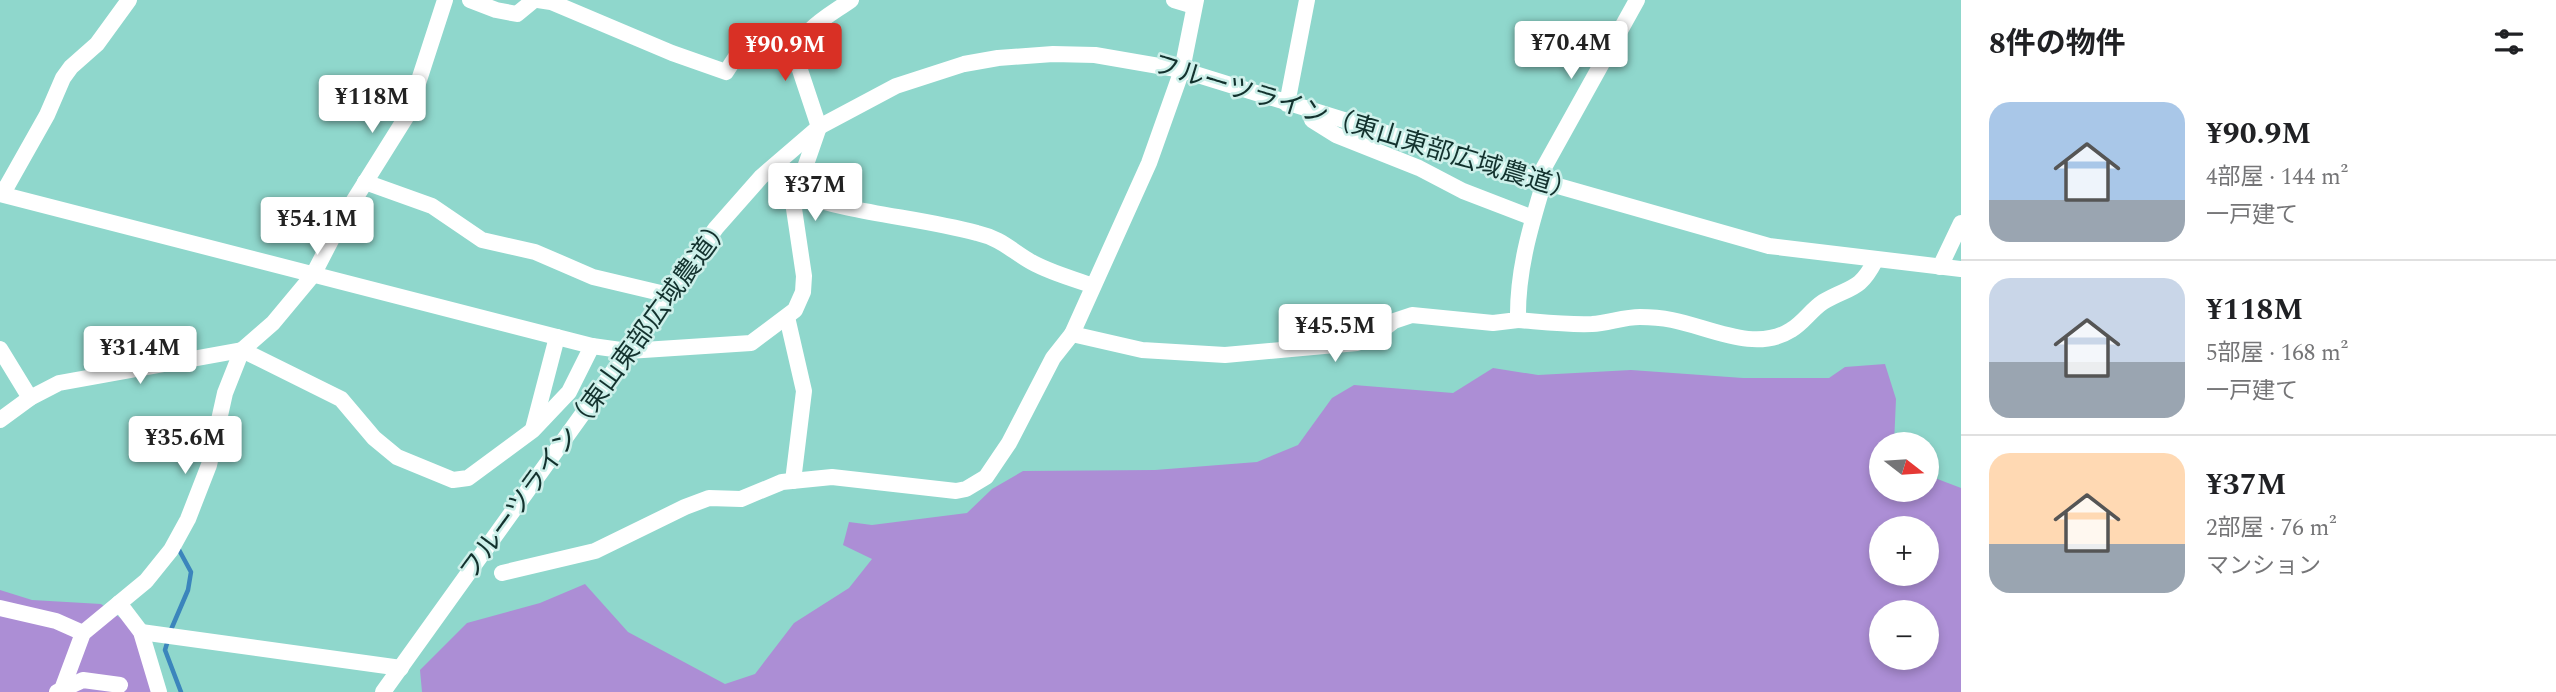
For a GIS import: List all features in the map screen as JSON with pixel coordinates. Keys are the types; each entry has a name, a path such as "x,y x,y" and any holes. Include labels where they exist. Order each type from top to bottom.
{"street":[{"path":"0,193 7,186 47,115 62,78 97,44 129,0"},
{"path":"60,691 83,633 146,581 171,550 188,519 209,465 225,393 242,350 273,323 313,275 365,182 408,114 445,0"},
{"path":"470,0 495,10 517,14 536,0 551,2 672,53 726,72 750,35 775,40 800,40 851,0"},
{"path":"502,573 595,551 709,498 741,499 782,482 832,477 956,491 986,477 1009,443 1053,358 1072,334 1149,163 1181,70 1195,3 1174,0"},
{"path":"1287,104 1307,0"},
{"path":"1518,320 1517,293 1541,181 1637,0"},
{"path":"0,193 592,346 628,351 751,344 791,313 803,292 804,276 793,202 819,127 797,61 800,40"},
{"name":"フルーツライン（東山東部広域農道）","path":"383,692 737,204 779,160 819,127 896,86 964,64 998,58 1053,54 1095,55 1181,70 1541,181 1769,246 1875,261 1961,269"},
{"path":"1311,111 1312,120 1336,135 1419,168 1463,191 1533,218"},
{"path":"365,182 432,206 481,240 535,252 593,277 669,295"},
{"path":"795,192 830,205 980,233 1009,245 1029,261 1093,286"},
{"path":"1940,267 1961,223"},
{"path":"1072,334 1142,349 1225,355 1357,343 1372,338 1394,321 1412,316 1493,323 1518,320 1595,324 1637,317 1672,320 1729,335 1759,339 1779,336 1793,330 1811,309 1835,295 1855,288 1866,278 1875,261"},
{"path":"791,313 804,391 793,481"},
{"path":"533,430 556,337"},
{"path":"0,420 30,398 59,383 242,350 341,399 374,438 397,457 453,481 468,478 533,430 577,381 592,346"},
{"path":"0,349 30,398"},
{"path":"119,603 145,633 159,692"},
{"path":"0,608 56,621 83,633"},
{"path":"145,633 401,668"},
{"path":"60,691 83,680 120,685"}],"shaded area":[{"path":"1885,364 1896,399 1895,432 1869,432 1869,502 1939,502 1939,480 1961,488 1961,692 422,692 420,670 467,623 540,603 585,584 628,632 725,684 755,674 794,623 849,588 872,559 843,545 849,522 872,525 967,513 992,489 1023,471 1155,470 1257,462 1298,445 1332,398 1354,385 1453,393 1493,368 1538,375 1631,370 1743,378 1829,378 1845,367"},
{"path":"0,590 32,600 101,604 141,633 162,692 0,692"}],"waterway":[{"path":"170,632 188,590 191,572 178,548"},
{"path":"168,640 165,650 181,692"}]}
